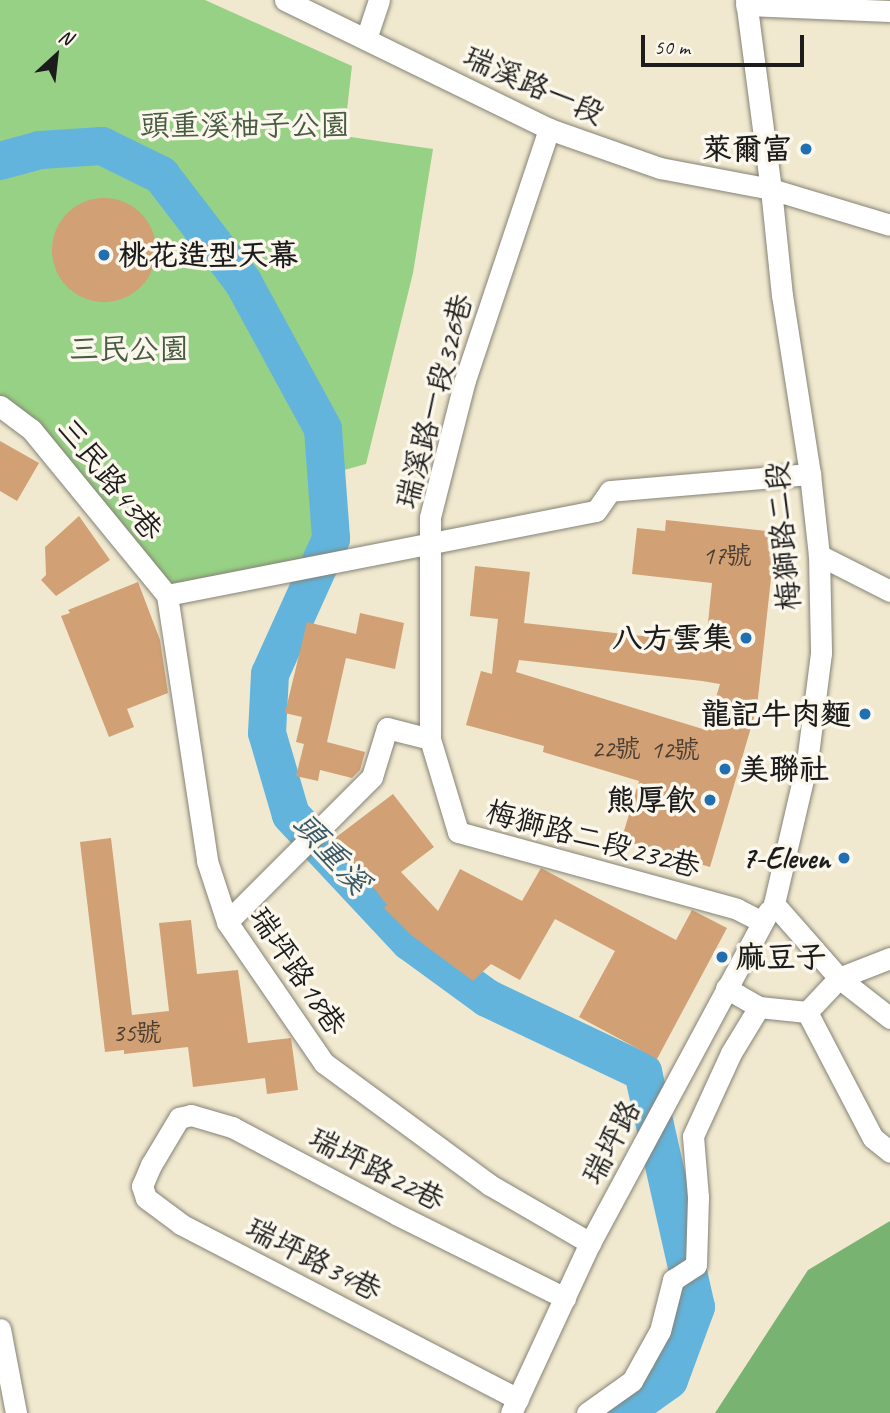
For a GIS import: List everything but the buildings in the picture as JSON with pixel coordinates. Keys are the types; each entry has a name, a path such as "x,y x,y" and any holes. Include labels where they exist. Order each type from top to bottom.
{"street":[{"name":"瑞溪路一段","path":"285,0 549,129 660,168 771,189 890,225"},
{"path":"366,39 379,0"},
{"path":"746,3 890,11"},
{"name":"梅獅路二段","path":"746,3 782,295 810,474 819,555 821,653 807,762 768,913"},
{"name":"瑞溪路一段326巷","path":"430,739 430,517 465,380 549,129"},
{"name":"三民路43巷","path":"0,406 30,429 167,596"},
{"path":"167,596 596,512 610,491 810,474"},
{"path":"819,555 890,592"},
{"name":"瑞坪路18巷","path":"167,596 207,861 226,922 324,1063 490,1185 590,1243"},
{"path":"226,922 372,777 387,728 430,739"},
{"name":"梅獅路二段232巷","path":"430,739 458,832 737,909 768,913"},
{"path":"768,913 839,978 890,1018"},
{"name":"瑞坪路","path":"514,1406 590,1243 768,913"},
{"path":"807,1012 839,978 890,958"},
{"path":"726,988 759,1007 807,1012"},
{"path":"587,1413 632,1381 660,1331 673,1280 696,1265 698,1197 693,1136 731,1054 759,1007"},
{"path":"807,1012 873,1138 890,1152"},
{"name":"瑞坪路22巷","path":"165,1137 179,1118 191,1115 232,1127 396,1214 565,1297"},
{"name":"瑞坪路34巷","path":"165,1137 142,1186 146,1198 181,1224 514,1406"},
{"path":"0,1329 16,1413"}],"green space":[{"path":"0,0 205,0 352,66 344,136 433,149 413,273 366,464 326,475 331,539 316,570 167,595 0,396"},
{"path":"890,1221 890,1413 715,1413 808,1270"}],"waterway":[{"name":"頭重溪","path":"0,161 40,150 102,146 161,175 243,282 323,429 331,539 270,674 267,733 291,815 410,942 487,998 643,1072 696,1307 669,1380 623,1413"}],"place":[{"name":"萊爾富","path":"806,149"},
{"name":"桃花造型天幕","path":"104,255"},
{"name":"八方雲集","path":"746,638"},
{"name":"龍記牛肉麵","path":"865,714"},
{"name":"美聯社","path":"725,769"},
{"name":"熊厚飲","path":"710,800"},
{"name":"7-Eleven","path":"844,858"},
{"name":"麻豆子","path":"722,957"}],"park label":[{"name":"頭重溪柚子公園","path":"245,125"},
{"name":"三民公園","path":"129,349"}]}
